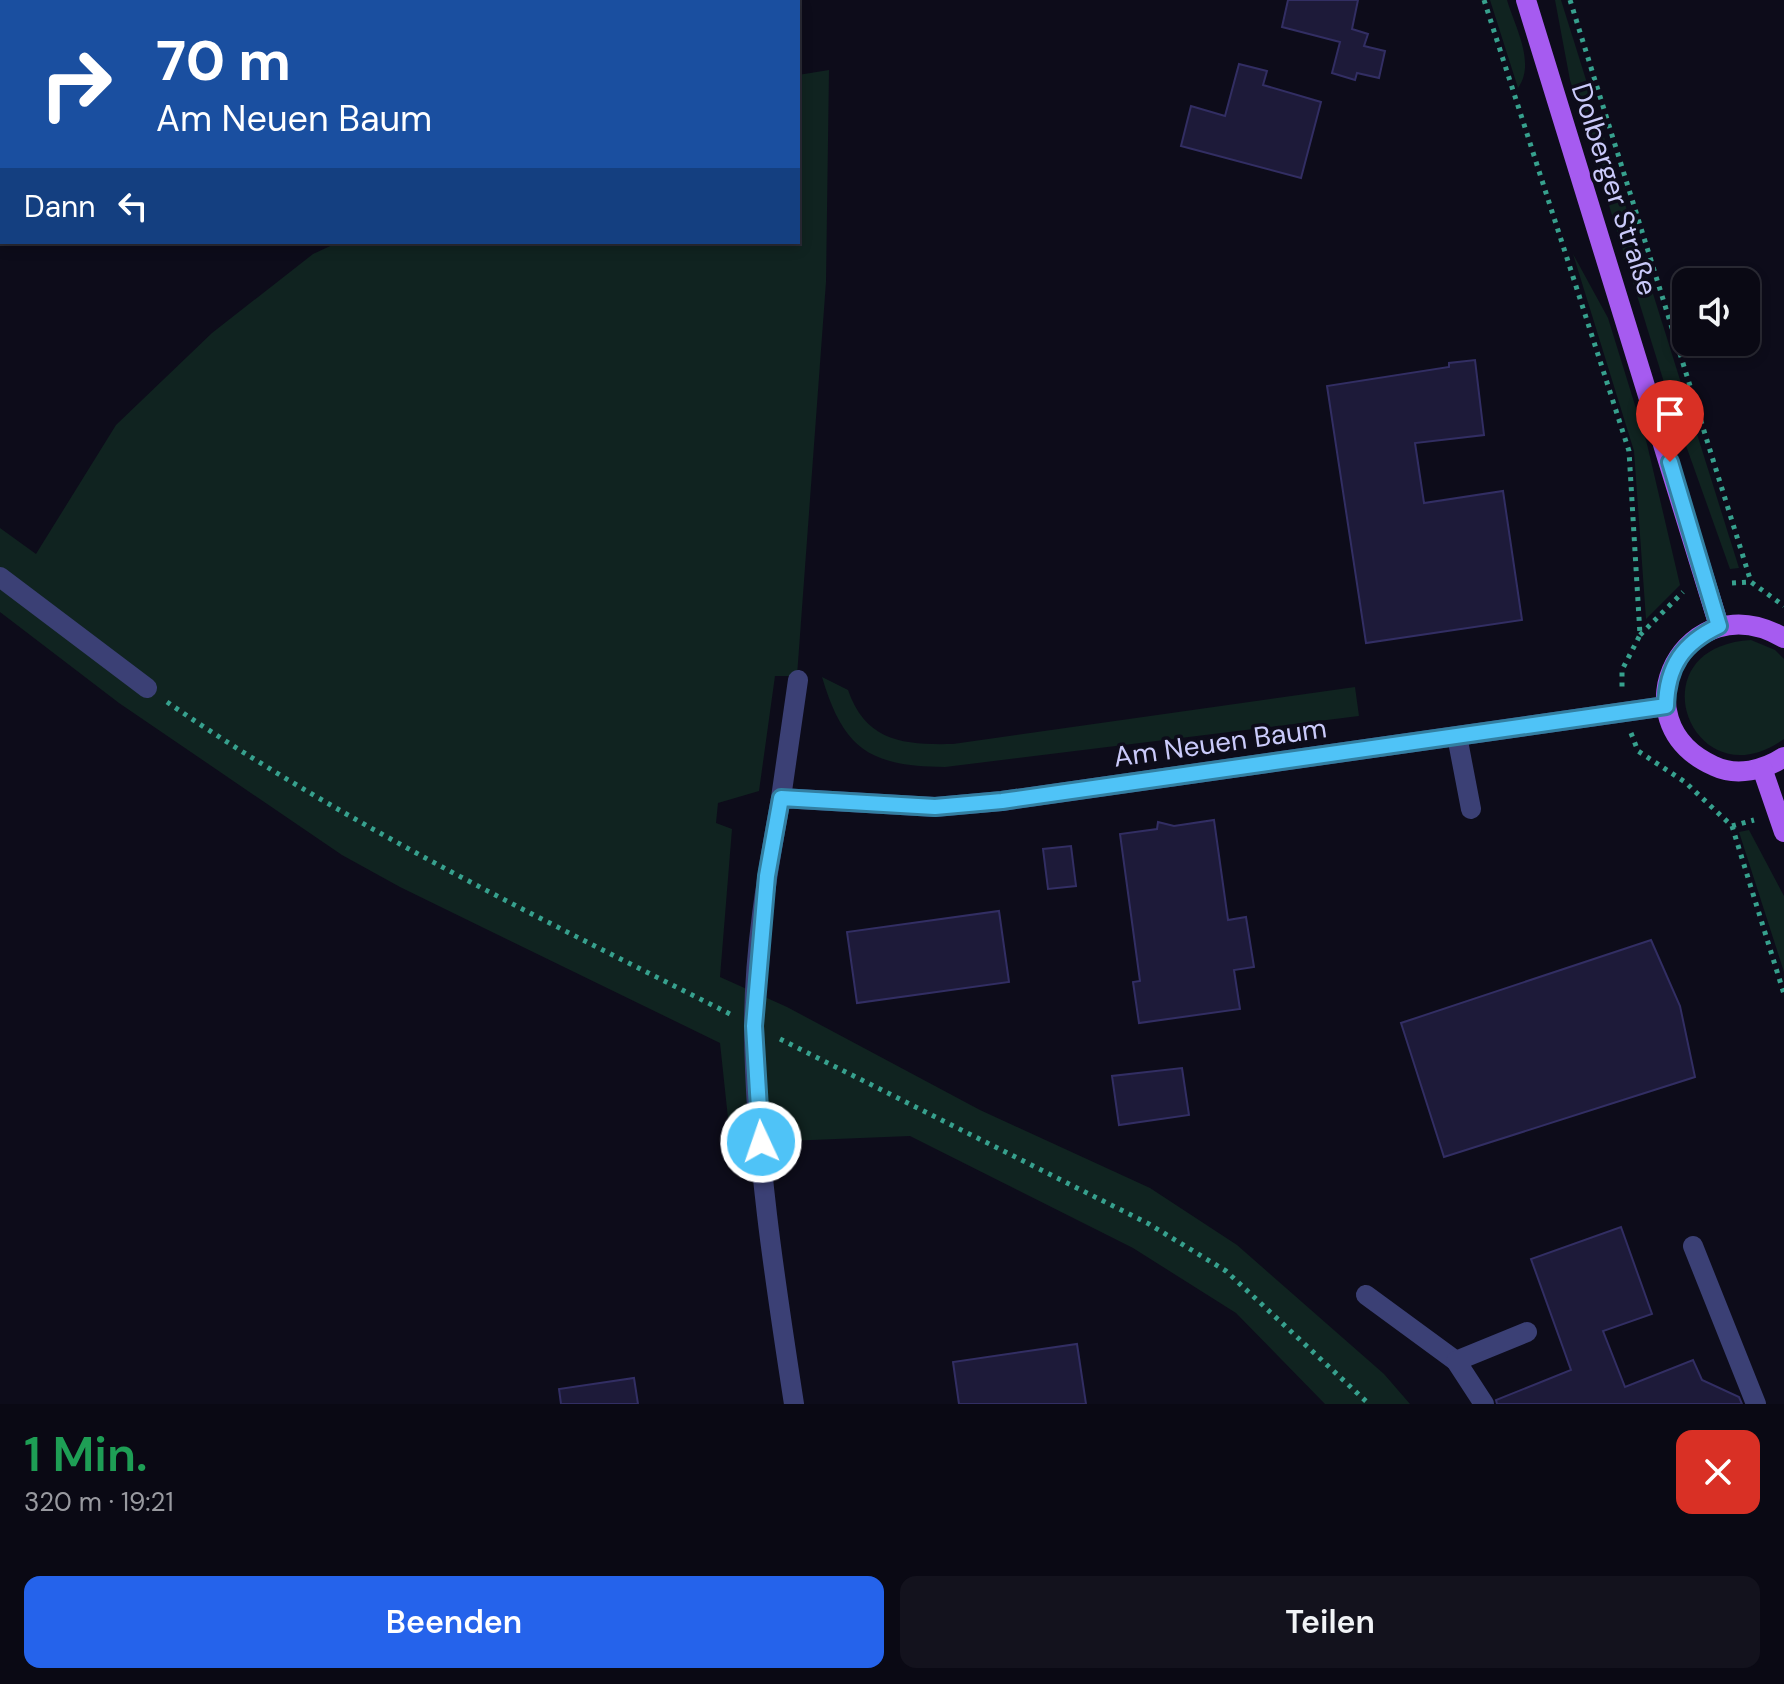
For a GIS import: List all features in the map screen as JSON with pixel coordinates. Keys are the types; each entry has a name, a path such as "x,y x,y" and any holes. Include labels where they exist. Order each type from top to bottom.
{"main road":[{"name":"Dolberger Straße","path":"1526,0 1719,626"},
{"path":"1784,638 1767,628 1743,623 1719,626 1684,648 1666,685 1666,706 1671,727 1683,745 1699,760 1719,769 1740,772 1762,768 1784,757"},
{"path":"1762,768 1784,832"}],"street":[{"path":"0,577 147,688"},
{"path":"794,1404 761,1142 754,1026 767,876 798,680"},
{"name":"Am Neuen Baum","path":"781,798 935,807 1002,801 1666,706"},
{"path":"1457,736 1471,809"},
{"path":"1693,1246 1756,1404"},
{"path":"1366,1295 1456,1361 1484,1404"},
{"path":"1456,1361 1527,1332"}],"path":[{"path":"1484,0 1629,451 1640,635 1622,670 1622,713 1638,751 1685,782 1732,826 1784,994"},
{"path":"1570,0 1751,582 1784,606"}],"green space":[{"path":"1490,0 1507,0 1519,33 1525,68 1518,88"},
{"path":"1555,0 1561,0 1739,568 1730,569 1668,395 1570,80"},
{"path":"829,70 826,282 797,676 775,676 759,791 718,803 716,823 732,829 720,977 787,1007 980,1110 1150,1188 1237,1245 1384,1374 1410,1404 1325,1404 1236,1313 1133,1248 910,1136 761,1142 730,1137 720,1043 400,887 342,855 119,703 0,612 0,528 36,554 116,425 212,333 313,254 335,244 800,244 800,75"},
{"path":"1573,254 1608,318 1647,444 1680,585 1646,619 1634,451"},
{"path":"1751,640 1775,650 1784,659 1784,739 1751,754 1723,752 1702,739 1688,717 1685,692 1693,668 1714,649"},
{"path":"822,677 848,690 865,721 876,730 889,737 918,743 953,744 1355,687 1359,716 945,767 919,766 879,758 851,738 840,722"},
{"path":"1749,830 1784,896 1784,972 1739,832"}],"building":[{"path":"1288,0 1358,0 1352,29 1368,34 1364,46 1385,51 1379,78 1357,73 1355,80 1332,73 1340,42 1282,27"},
{"path":"1239,64 1267,71 1263,85 1321,102 1301,178 1181,146 1191,106 1225,116"},
{"path":"1475,360 1484,435 1415,443 1424,503 1503,491 1522,620 1366,643 1327,386"},
{"path":"1214,820 1228,920 1246,917 1254,967 1234,970 1240,1009 1139,1023 1133,982 1140,981 1120,834 1157,829 1158,822 1174,826"},
{"path":"1071,846 1076,886 1048,889 1043,849"},
{"path":"999,911 1009,982 857,1003 847,932"},
{"path":"1651,940 1680,1006 1695,1077 1444,1157 1401,1023"},
{"path":"1182,1068 1189,1115 1119,1125 1112,1076"},
{"path":"1621,1227 1652,1314 1603,1331 1625,1387 1693,1360 1702,1380 1739,1397 1742,1404 1497,1404 1496,1400 1571,1370 1531,1259"},
{"path":"1077,1344 1086,1404 959,1404 953,1362"},
{"path":"634,1378 638,1404 561,1404 559,1389"}],"route":[{"path":"761,1142 754,1026 767,876 781,798 935,807 1002,801 1666,706 1666,685 1673,665 1684,648 1700,635 1719,626 1670,462"}]}
